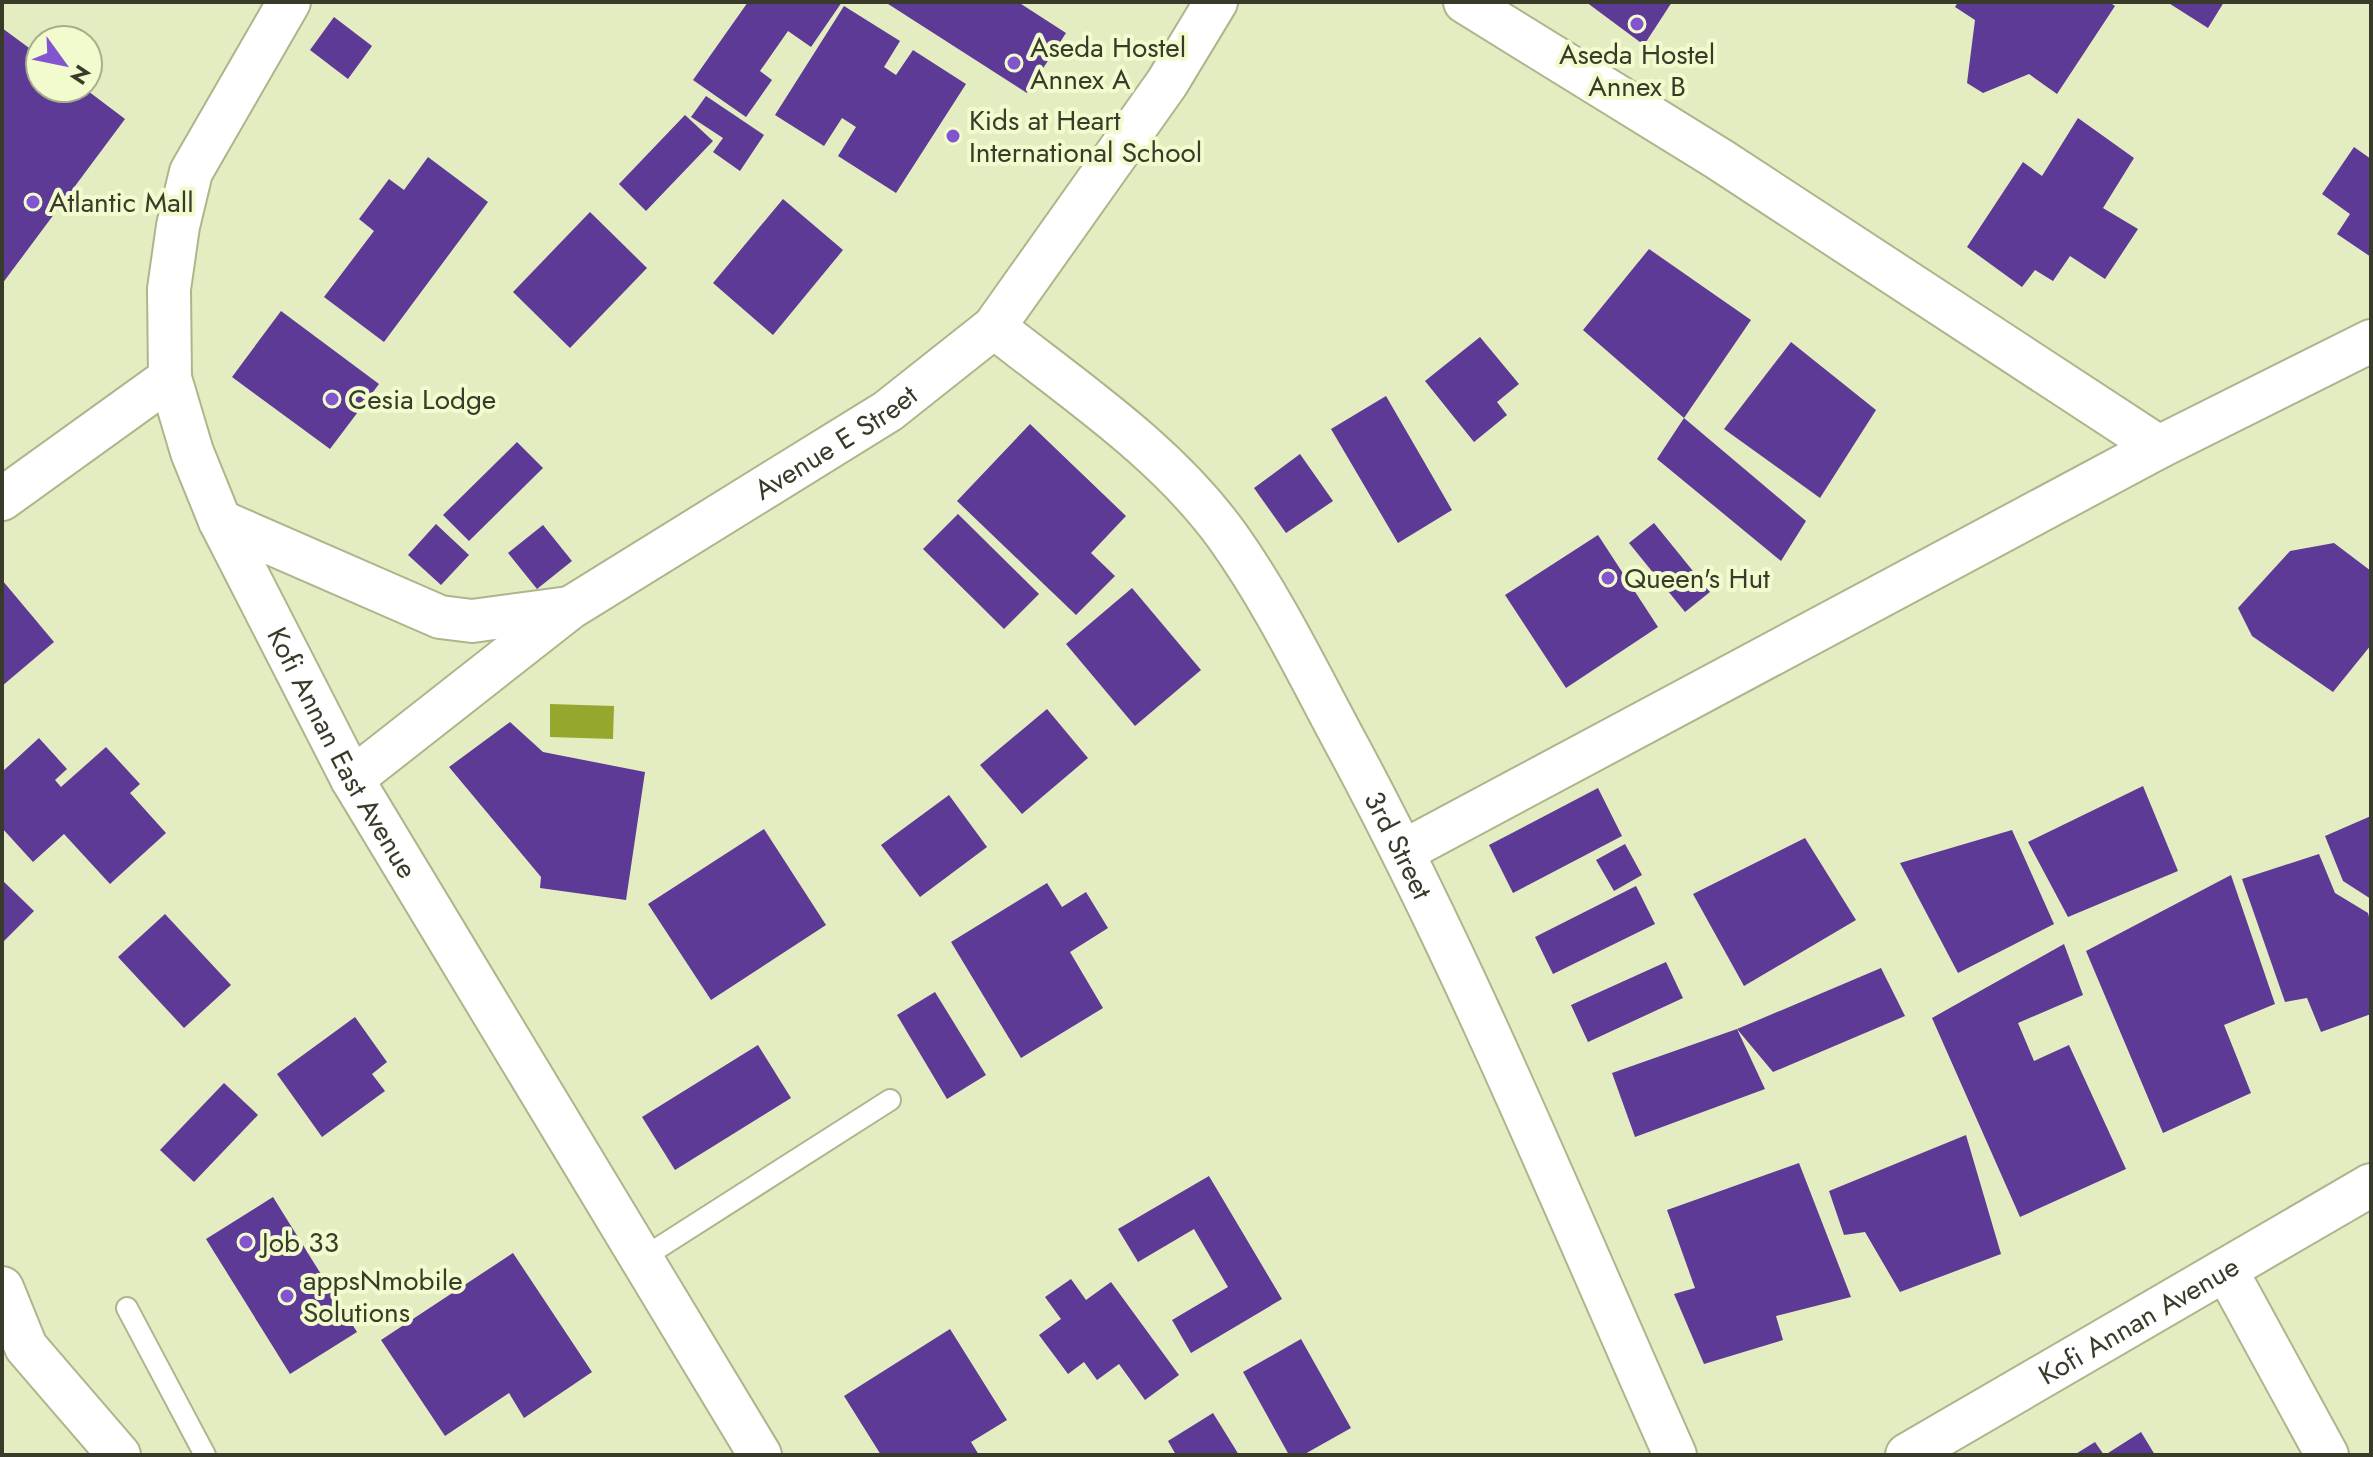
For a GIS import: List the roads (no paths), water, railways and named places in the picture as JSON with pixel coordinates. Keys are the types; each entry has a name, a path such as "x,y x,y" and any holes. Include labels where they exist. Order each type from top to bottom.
{"street":[{"name":"Kofi Annan East Avenue","path":"289,2 191,172 169,289 170,378 192,452 220,521 352,779 760,1455"},
{"name":"Avenue E Street","path":"352,779 570,608 888,411 994,327 1167,83 1216,2"},
{"path":"1465,2 1719,159 2159,447"},
{"name":"3rd Street","path":"994,327 1142,444 1189,490 1228,537 1281,621 1404,851 1675,1455"},
{"path":"1404,851 2159,447 2371,341"},
{"path":"2,499 170,378"},
{"path":"220,521 440,617 472,621 570,608"},
{"name":"Kofi Annan Avenue","path":"1907,1455 2371,1185"},
{"path":"2226,1270 2327,1455"},
{"path":"2,1288 26,1347 119,1455"}],"lane":[{"path":"641,1259 890,1100"},
{"path":"127,1308 205,1455"}],"place":[{"name":"Aseda Hostel Annex B","path":"1637,24"},
{"name":"Aseda Hostel Annex A","path":"1014,63"},
{"name":"Kids at Heart International School","path":"953,136"},
{"name":"Atlantic Mall","path":"33,202"},
{"name":"Cesia Lodge","path":"332,399"},
{"name":"Queen's Hut","path":"1608,578"},
{"name":"Job 33","path":"246,1242"},
{"name":"appsNmobile Solutions","path":"287,1296"}]}
